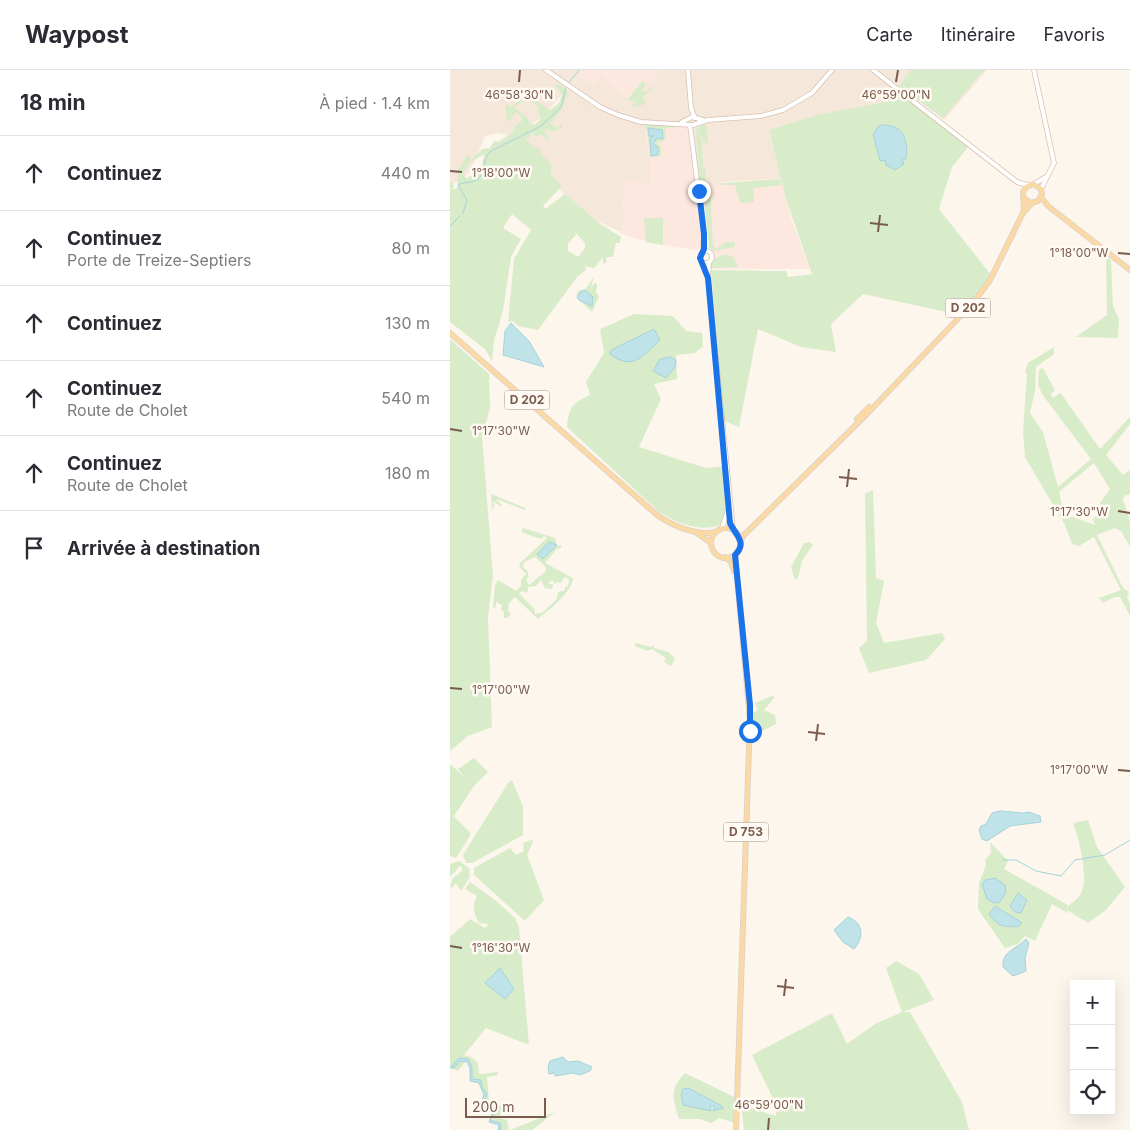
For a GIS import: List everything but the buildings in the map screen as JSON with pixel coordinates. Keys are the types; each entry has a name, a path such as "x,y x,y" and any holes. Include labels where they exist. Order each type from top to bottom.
{"main road":[{"path":"546,70 600,107 618,115 641,122 677,123 753,117 780,111 808,95 832,70"},
{"path":"688,70 704,234 703,251 700,256 704,262 708,278 733,529"},
{"path":"873,70 1018,182 1028,185 1034,184 1048,176"},
{"path":"1034,70 1054,163 1040,189 1041,196 1048,206 1130,270"},
{"path":"1018,182 1025,199 1048,206"},
{"path":"1034,184 1040,189"},
{"path":"1023,192 1028,185"},
{"path":"1034,202 1041,196"},
{"name":"D 202","path":"741,541 981,293 996,269 1023,213 1025,199"},
{"name":"D 202","path":"1023,213 1034,202"},
{"path":"704,234 712,257 709,262 708,278"},
{"path":"703,251 709,251"},
{"path":"704,262 709,262"},
{"name":"D 202","path":"450,333 657,515 667,522 692,530 708,534 716,532"},
{"path":"722,528 733,529 738,533 741,541 740,549 735,555 726,558 714,552 712,543 716,532 722,528 727,516 729,500"},
{"name":"D 202","path":"738,533 752,528"},
{"name":"D 202","path":"692,530 712,543"},
{"name":"D 753","path":"735,555 750,719 737,1130"},
{"name":"D 753","path":"726,558 730,562 737,581"}],"shaded area":[{"path":"450,70 987,70 944,120 900,87 890,101 820,114 769,131 781,178 722,182 721,185 702,186 701,190 695,191 691,131 646,126 652,186 623,198 625,224 620,232 593,219 564,194 519,138 557,113 569,86 549,110 518,137 497,133 485,136 470,172 450,186"},
{"path":"582,70 659,70 652,84 642,81 629,100 601,75 595,85 578,76"},
{"path":"646,126 687,126 690,128 702,245 697,250 663,245 626,236 620,232 625,224 623,198 626,180 652,185"},
{"path":"781,178 792,221 810,269 713,269 702,186"}],"green space":[{"path":"911,70 984,70 943,118 899,86"},
{"path":"642,81 645,83 642,92 648,91 650,87 652,89 643,96 646,104 635,107 632,105 636,102 627,100"},
{"path":"559,84 568,91 562,110 550,123 557,128 562,124 562,128 553,131 546,129 545,133 549,136 548,141 542,135 535,136 533,133 526,140 535,148 539,147 540,153 551,164 551,174 562,186 543,206 545,209 565,194 599,223 621,237 620,243 616,243 613,257 607,257 606,263 603,264 603,257 594,268 585,266 586,270 578,276 538,330 518,326 513,321 508,322 514,259 531,230 512,214 503,228 521,239 511,257 503,311 494,341 492,361 485,349 450,322 450,181 454,186 452,190 457,188 458,170 468,154 471,160 463,174 466,178 481,172 484,154 473,161 473,158 482,149 490,148 494,141 498,142 513,132 514,127 522,121 522,117 516,112 510,121 507,121 505,107 507,104 512,107 519,99 522,101 514,108 527,117 531,124 534,125 540,120 538,107 530,99 519,98 513,91 516,87 550,110 559,103 562,95 555,85","holes":["575,232 585,243 585,248 578,257 568,251 568,243 576,235"]},
{"path":"898,91 969,146 952,167 939,209 991,275 980,295 956,314 863,294 831,324 836,352 801,347 758,329 739,427 724,421 711,270 786,271 788,277 812,274 786,199 769,130 820,114 890,101"},
{"path":"706,124 708,143 705,143 699,133 702,142 703,166 706,168 705,182 702,179 700,183 696,131 700,126"},
{"path":"644,125 686,126 665,128 666,139 657,143 661,146 661,156 650,157 647,130"},
{"path":"780,179 782,185 753,188 754,202 740,203 735,185 722,185 722,183"},
{"path":"710,186 713,245 716,249 725,242 735,242 735,247 715,251 709,248 703,187"},
{"path":"644,218 663,218 663,245 646,242"},
{"path":"725,254 734,257 738,267 710,268 713,259"},
{"path":"1106,257 1111,260 1113,306 1119,319 1118,338 1076,337 1107,315"},
{"path":"594,277 591,287 595,283 597,284 596,293 599,296 592,312 577,298 591,305 594,301 583,290 581,295 577,295 577,292 586,288"},
{"path":"634,314 673,316 686,331 702,333 703,346 695,353 676,355 677,379 654,384 661,399 639,447 706,468 724,466 725,508 723,524 706,528 689,526 665,516 567,427 572,406 590,395 586,382 604,353 600,329"},
{"path":"450,339 489,374 490,408 482,437 493,575 488,617 492,727 468,736 450,751"},
{"path":"1054,347 1054,354 1036,367 1035,391 1030,413 1043,432 1058,487 1091,459 1042,394 1038,384 1039,370 1043,368 1055,390 1051,394 1053,398 1060,393 1062,395 1100,449 1130,417 1130,424 1106,455 1123,475 1130,470 1130,494 1124,496 1123,500 1130,521 1130,547 1122,532 1115,528 1097,535 1123,588 1129,592 1127,597 1130,604 1130,616 1120,597 1115,597 1103,603 1099,598 1121,590 1094,537 1079,546 1072,544 1065,525 1025,457 1023,432 1027,373 1025,372 1028,363","holes":["1094,463 1110,489 1100,503 1102,510 1093,519 1095,525 1064,514 1059,492"]},
{"path":"873,490 876,578 884,581 876,623 884,643 942,633 945,639 926,660 869,673 859,648 867,641 865,494"},
{"path":"491,494 525,508 525,510 496,499 502,505 501,507 493,501 494,508 492,509"},
{"path":"523,528 555,538 557,546 561,545 561,548 557,549 545,563 573,578 565,595 538,619 515,597 509,603 508,612 511,613 508,618 504,618 504,612 501,610 502,605 496,602 496,607 493,608 495,585 498,580 516,591 521,586 521,580 526,574 519,566 520,563 547,538 544,536 541,539 521,532","holes":["535,557 545,566 546,571 529,585 526,579 529,577 527,570 523,568 524,562","565,577 569,579 568,587 566,586 564,591 558,592 557,599 542,613 535,614 535,610 519,593 523,591 526,593 528,587 536,586 541,580 545,588 552,589 553,584 548,584 552,580 555,584 556,582 561,583"]},
{"path":"810,542 813,545 802,561 798,578 795,580 791,567 804,543"},
{"path":"635,643 651,647 654,645 654,648 668,652 675,658 671,666 664,662 666,658 652,649 647,651 635,646"},
{"path":"774,695 774,698 764,710 775,715 776,724 753,736 753,713 758,710 755,703"},
{"path":"474,758 488,772 474,786 454,816 471,834 456,858 450,856 450,764 464,777 458,769"},
{"path":"512,780 523,807 523,835 472,863 466,863 463,855 508,783"},
{"path":"1088,820 1097,847 1125,887 1106,910 1088,923 1067,910 1068,913 1052,904 1035,941 1025,936 1018,944 1005,948 978,909 979,883 986,865 985,860 991,853 990,842 1008,861 1004,869 1068,905 1066,908 1080,895 1084,880 1080,849 1073,823"},
{"path":"534,839 527,855 544,900 525,921 474,875 474,868 510,848 516,855 524,851 523,843"},
{"path":"459,861 469,868 470,877 461,891 456,883 452,888 450,886 453,878 462,871 462,867 460,866 450,877 450,864"},
{"path":"470,882 495,900 515,918 519,927 529,1045 486,1028 464,1055 471,1057 478,1063 479,1074 498,1072 498,1075 487,1077 489,1102 501,1106 500,1118 507,1120 509,1130 500,1130 501,1125 493,1119 493,1112 483,1104 483,1091 479,1083 473,1081 469,1065 466,1061 458,1071 450,1067 450,937 470,919 485,928 489,924 479,923 474,913 474,903 477,896 465,889"},
{"path":"896,961 919,974 934,1000 903,1012 910,1012 962,1102 969,1130 744,1130 741,1105 776,1116 777,1107 752,1055 832,1013 847,1044 875,1024 902,1012 886,968"},
{"path":"685,1073 736,1098 735,1123 719,1118 711,1123 700,1119 679,1119 674,1100 674,1089"},
{"path":"555,1112 532,1130 510,1130"}],"water":[{"path":"879,126 896,128 904,135 906,159 902,159 904,164 895,170 886,165 885,160 880,161 873,134"},
{"path":"648,128 662,130 663,139 657,138 653,144 658,147 658,155 651,156 650,137 654,136 649,136"},
{"path":"581,291 586,291 593,297 592,306 579,300 577,297"},
{"path":"511,323 529,341 544,367 503,355 505,331"},
{"path":"654,329 660,340 637,360 625,361 610,354 611,350"},
{"path":"670,357 676,360 675,367 666,378 653,371 660,359"},
{"path":"549,542 557,545 543,559 537,554"},
{"path":"1000,811 1029,812 1040,816 1041,822 1010,826 987,841 982,839 979,830 981,826 986,824 992,813"},
{"path":"995,878 1005,885 1006,892 1000,902 994,903 987,899 982,884 985,880"},
{"path":"1018,893 1027,900 1021,913 1015,912 1010,906"},
{"path":"995,906 1022,923 1018,927 999,924 989,914"},
{"path":"848,917 857,923 861,931 860,940 854,949 843,942 834,930"},
{"path":"1026,939 1029,943 1025,958 1026,971 1013,976 1003,967 1003,961 1010,951"},
{"path":"500,968 514,989 505,999 485,983"},
{"path":"563,1057 568,1062 578,1061 592,1067 590,1071 580,1075 573,1073 555,1076 555,1073 549,1074 548,1067 550,1061"},
{"path":"459,1058 468,1059 472,1067 472,1079 481,1080 482,1088 487,1094 483,1105 495,1110 491,1120 500,1123 501,1130 498,1130 499,1125 489,1122 493,1111 484,1109 481,1105 484,1095 479,1083 470,1081 470,1068 467,1062 460,1061 454,1068 450,1068"},
{"path":"688,1088 723,1108 713,1111 715,1107 712,1105 710,1106 711,1111 683,1105 681,1094 683,1089"}],"waterway":[{"path":"569,82 579,70"},
{"path":"463,213 467,200 458,185 473,181 481,176 486,158 491,151 541,126 561,107 566,88"},
{"path":"450,226 460,216"},
{"path":"1003,860 1016,860 1036,871 1061,876 1075,860 1105,855 1130,840"}],"route":[{"path":"699,191 704,234 704,249 700,258 704,262 708,278 731,511 730,523 738,533 741,541 740,549 735,555 750,705 750,731"}]}
